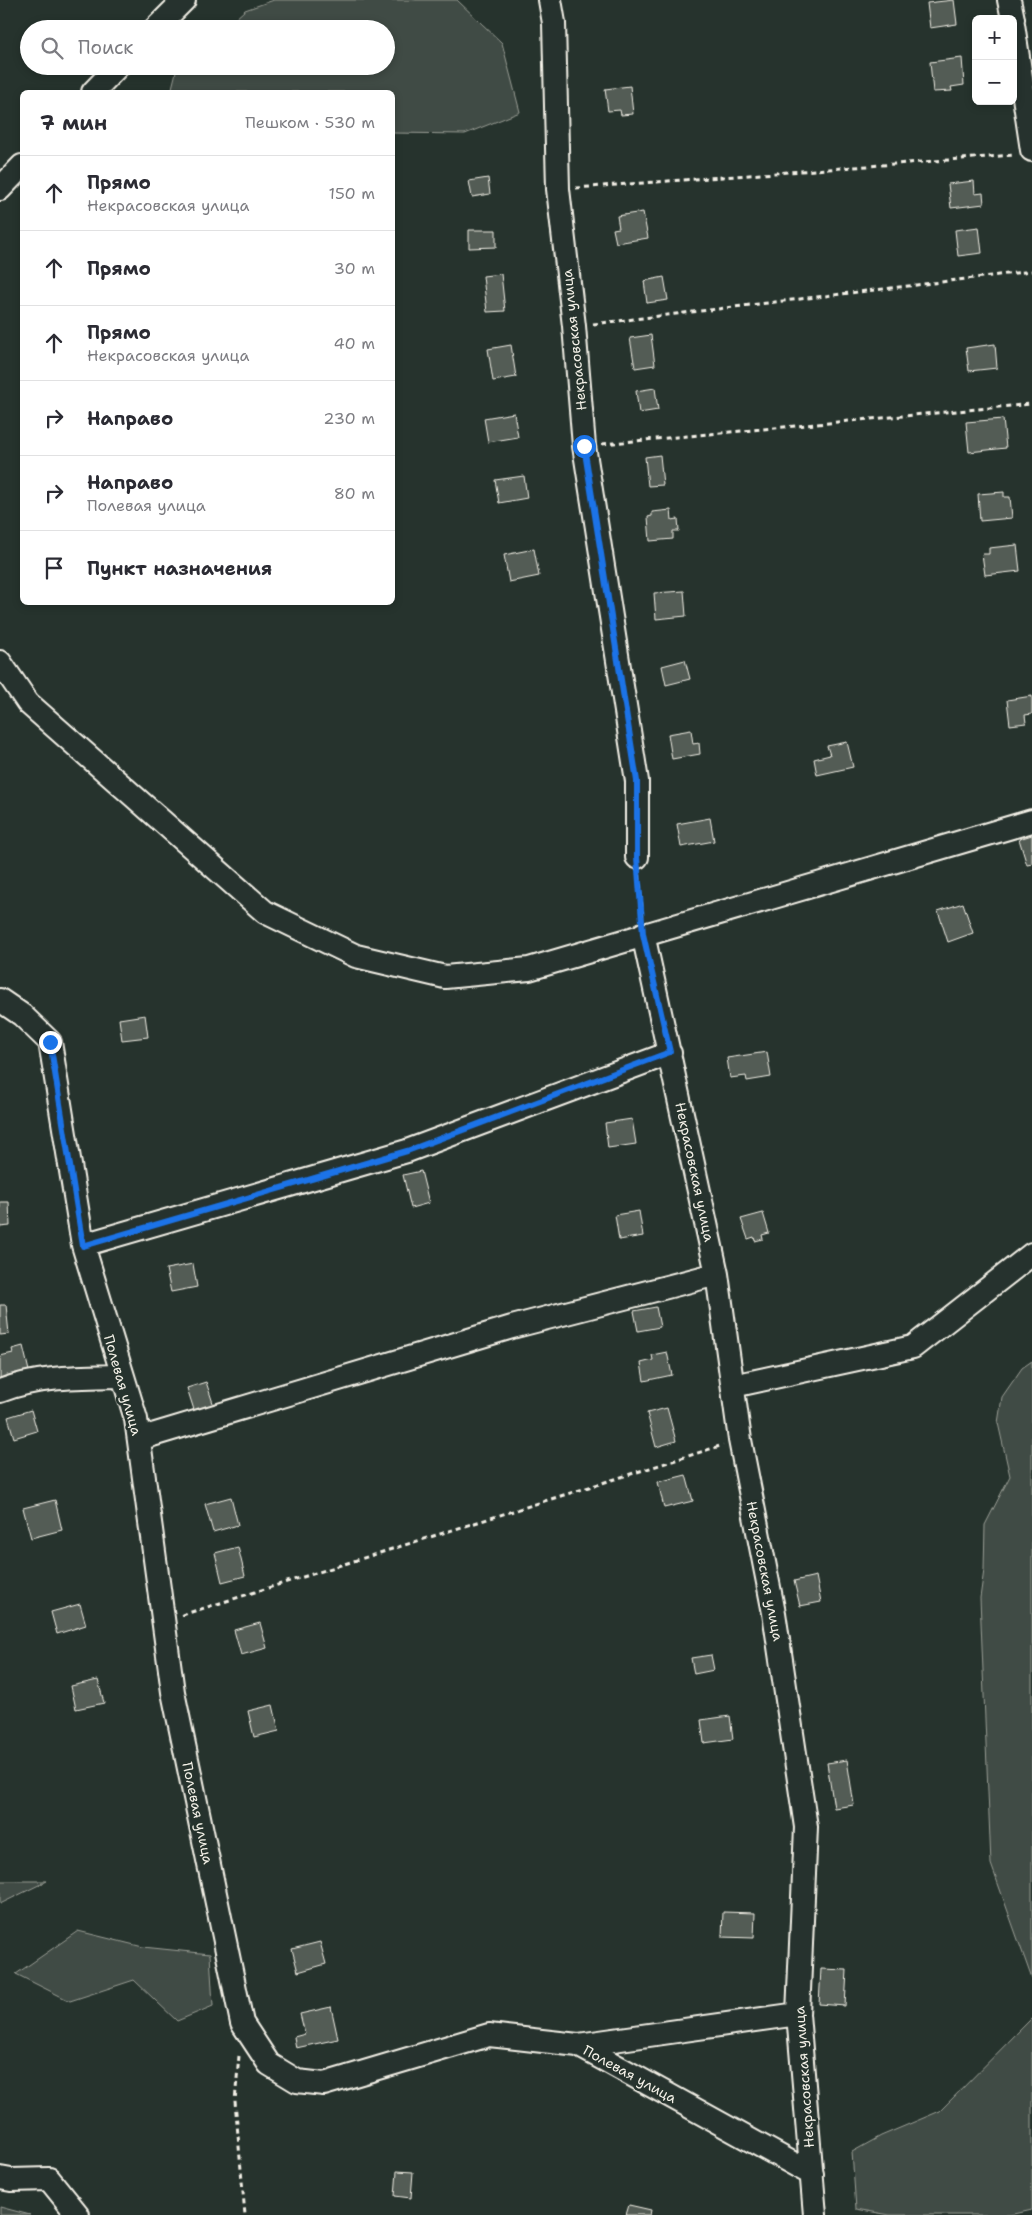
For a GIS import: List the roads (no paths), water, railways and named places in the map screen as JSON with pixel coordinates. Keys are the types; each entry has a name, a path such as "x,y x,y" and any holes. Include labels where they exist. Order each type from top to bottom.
{"street":[{"path":"164,20 184,0"},
{"name":"Некрасовская улица","path":"550,0 554,23 558,189 574,326 584,446 637,781 637,857"},
{"path":"1009,0 1011,15"},
{"path":"1017,60 1027,152"},
{"path":"94,90 109,75"},
{"path":"0,189 20,168"},
{"path":"0,662 28,703 265,912 356,956 445,977 528,968 1032,821"},
{"name":"Некрасовская улица","path":"643,934 717,1274 740,1440 774,1613 806,1827 798,2014 815,2215"},
{"name":"Полевая улица","path":"0,1000 22,1015 50,1042 83,1246 136,1419 173,1692 242,2023 269,2064 297,2081 324,2084 489,2036 578,2045 812,2174"},
{"path":"83,1246 407,1151 670,1052"},
{"path":"734,1386 913,1347 1032,1254"},
{"path":"138,1440 512,1327 717,1274"},
{"path":"0,1391 17,1384 66,1378 122,1376"},
{"path":"578,2045 798,2014"},
{"path":"0,2178 11,2180 49,2179 78,2215"}]}
